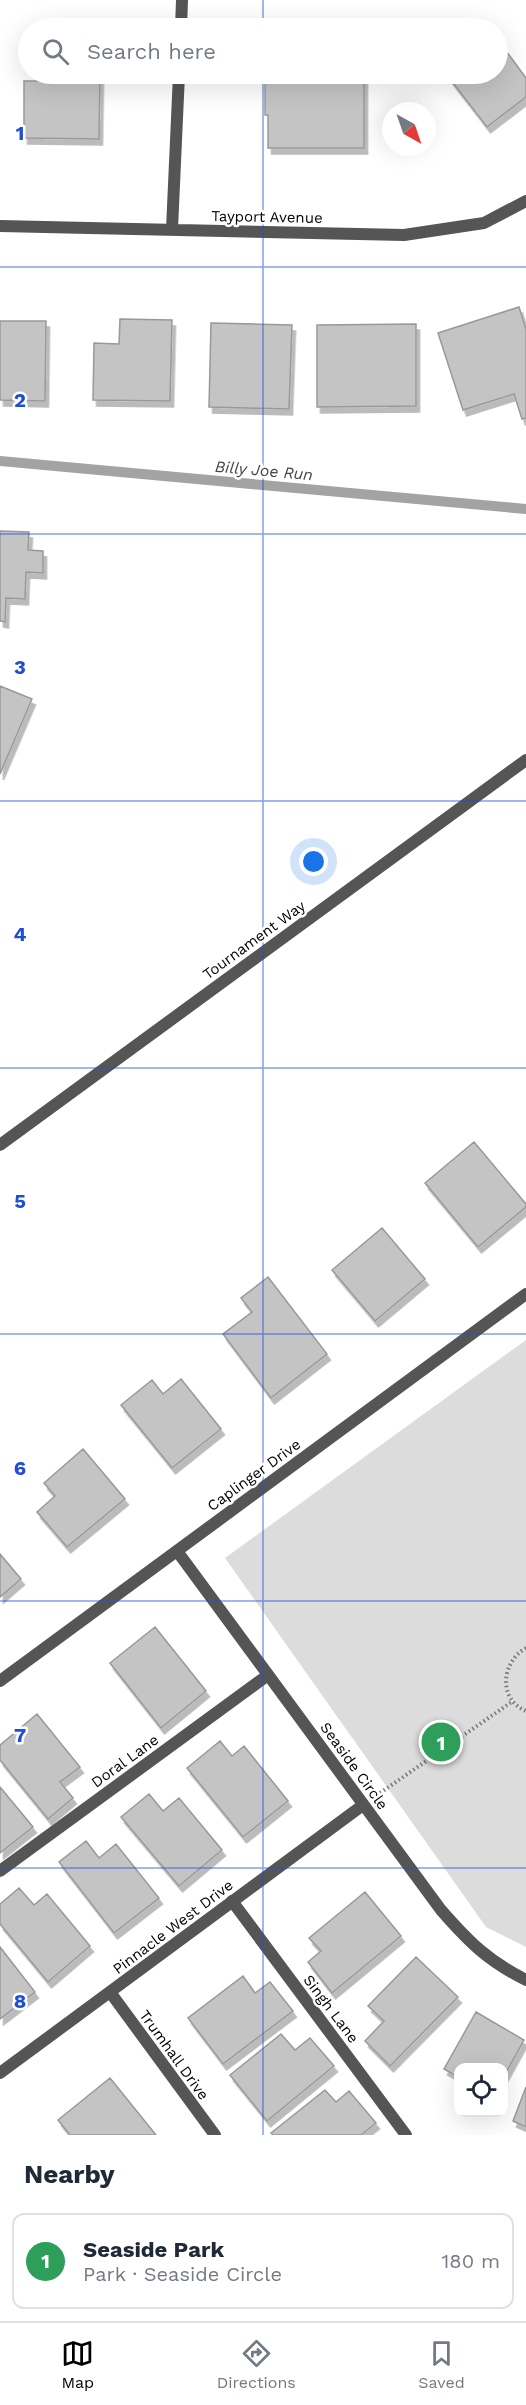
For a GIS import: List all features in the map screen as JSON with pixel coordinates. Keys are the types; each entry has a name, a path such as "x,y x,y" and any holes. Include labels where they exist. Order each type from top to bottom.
{"street":[{"path":"181,18 182,0"},
{"path":"172,230 179,84"},
{"name":"Tayport Avenue","path":"0,226 404,235 484,223 526,201"},
{"name":"Tournament Way","path":"0,1145 526,760"},
{"name":"Caplinger Drive","path":"0,1681 526,1294"},
{"name":"Seaside Circle","path":"177,1551 441,1910 472,1946 507,1971 526,1980"},
{"name":"Doral Lane","path":"0,1871 268,1675"},
{"name":"Pinnacle West Drive","path":"0,2073 363,1805"},
{"name":"Singh Lane","path":"232,1901 406,2135"},
{"name":"Trumhall Drive","path":"110,1992 215,2135"}],"path":[{"path":"526,1648 514,1656 508,1666 506,1678 507,1690 513,1701 526,1711"},
{"path":"363,1805 513,1701"}],"shaded area":[{"path":"526,1340 526,1947 486,1927 225,1558"}],"building":[{"path":"508,54 526,78 526,97 487,127 454,84 508,84"},
{"path":"24,84 100,84 99,139 24,138"},
{"path":"265,84 364,84 364,148 268,148 268,115 265,115"},
{"path":"519,307 526,329 526,418 522,419 514,394 463,410 438,333"},
{"path":"120,319 172,320 170,401 93,400 94,343 119,344"},
{"path":"0,321 46,321 45,401 0,400"},
{"path":"211,323 292,325 289,409 209,407"},
{"path":"416,324 416,406 317,407 317,325"},
{"path":"0,531 29,532 28,550 43,551 43,573 26,572 25,599 6,598 5,622 0,621"},
{"path":"0,686 32,699 0,774"},
{"path":"474,1142 526,1204 526,1207 478,1247 425,1183"},
{"path":"382,1228 425,1279 375,1321 332,1270"},
{"path":"268,1277 327,1354 271,1398 223,1334 252,1312 241,1298"},
{"path":"181,1379 221,1429 172,1468 121,1405 152,1380 163,1394"},
{"path":"83,1449 125,1499 67,1547 37,1512 55,1496 44,1483"},
{"path":"0,1554 21,1579 0,1597"},
{"path":"155,1627 206,1691 161,1728 110,1663"},
{"path":"37,1714 80,1767 60,1782 73,1798 48,1819 0,1760 0,1745"},
{"path":"220,1741 232,1756 244,1746 288,1801 243,1837 187,1768"},
{"path":"0,1787 33,1827 0,1853"},
{"path":"149,1794 163,1811 179,1798 222,1850 179,1886 121,1817"},
{"path":"86,1841 99,1858 116,1844 159,1898 114,1933 59,1862"},
{"path":"19,1888 34,1905 47,1894 90,1946 48,1982 0,1924 0,1904"},
{"path":"365,1892 401,1936 332,1993 308,1962 321,1951 309,1938"},
{"path":"0,1947 35,1992 0,2019"},
{"path":"416,1957 458,1997 390,2066 365,2041 384,2021 368,2006"},
{"path":"243,1976 255,1993 270,1982 293,2011 223,2064 188,2018"},
{"path":"476,2012 524,2040 508,2069 508,2063 454,2063 454,2075 444,2069"},
{"path":"281,2034 295,2050 310,2038 334,2066 267,2121 230,2075"},
{"path":"110,2078 156,2135 70,2135 58,2120"},
{"path":"526,2087 526,2127 513,2121"},
{"path":"325,2090 336,2102 349,2091 376,2123 361,2135 273,2135 271,2133"}],"waterway":[{"name":"Billy Joe Run","path":"0,461 526,509"}],"place":[{"name":"Seaside Park","path":"441,1742"}]}
